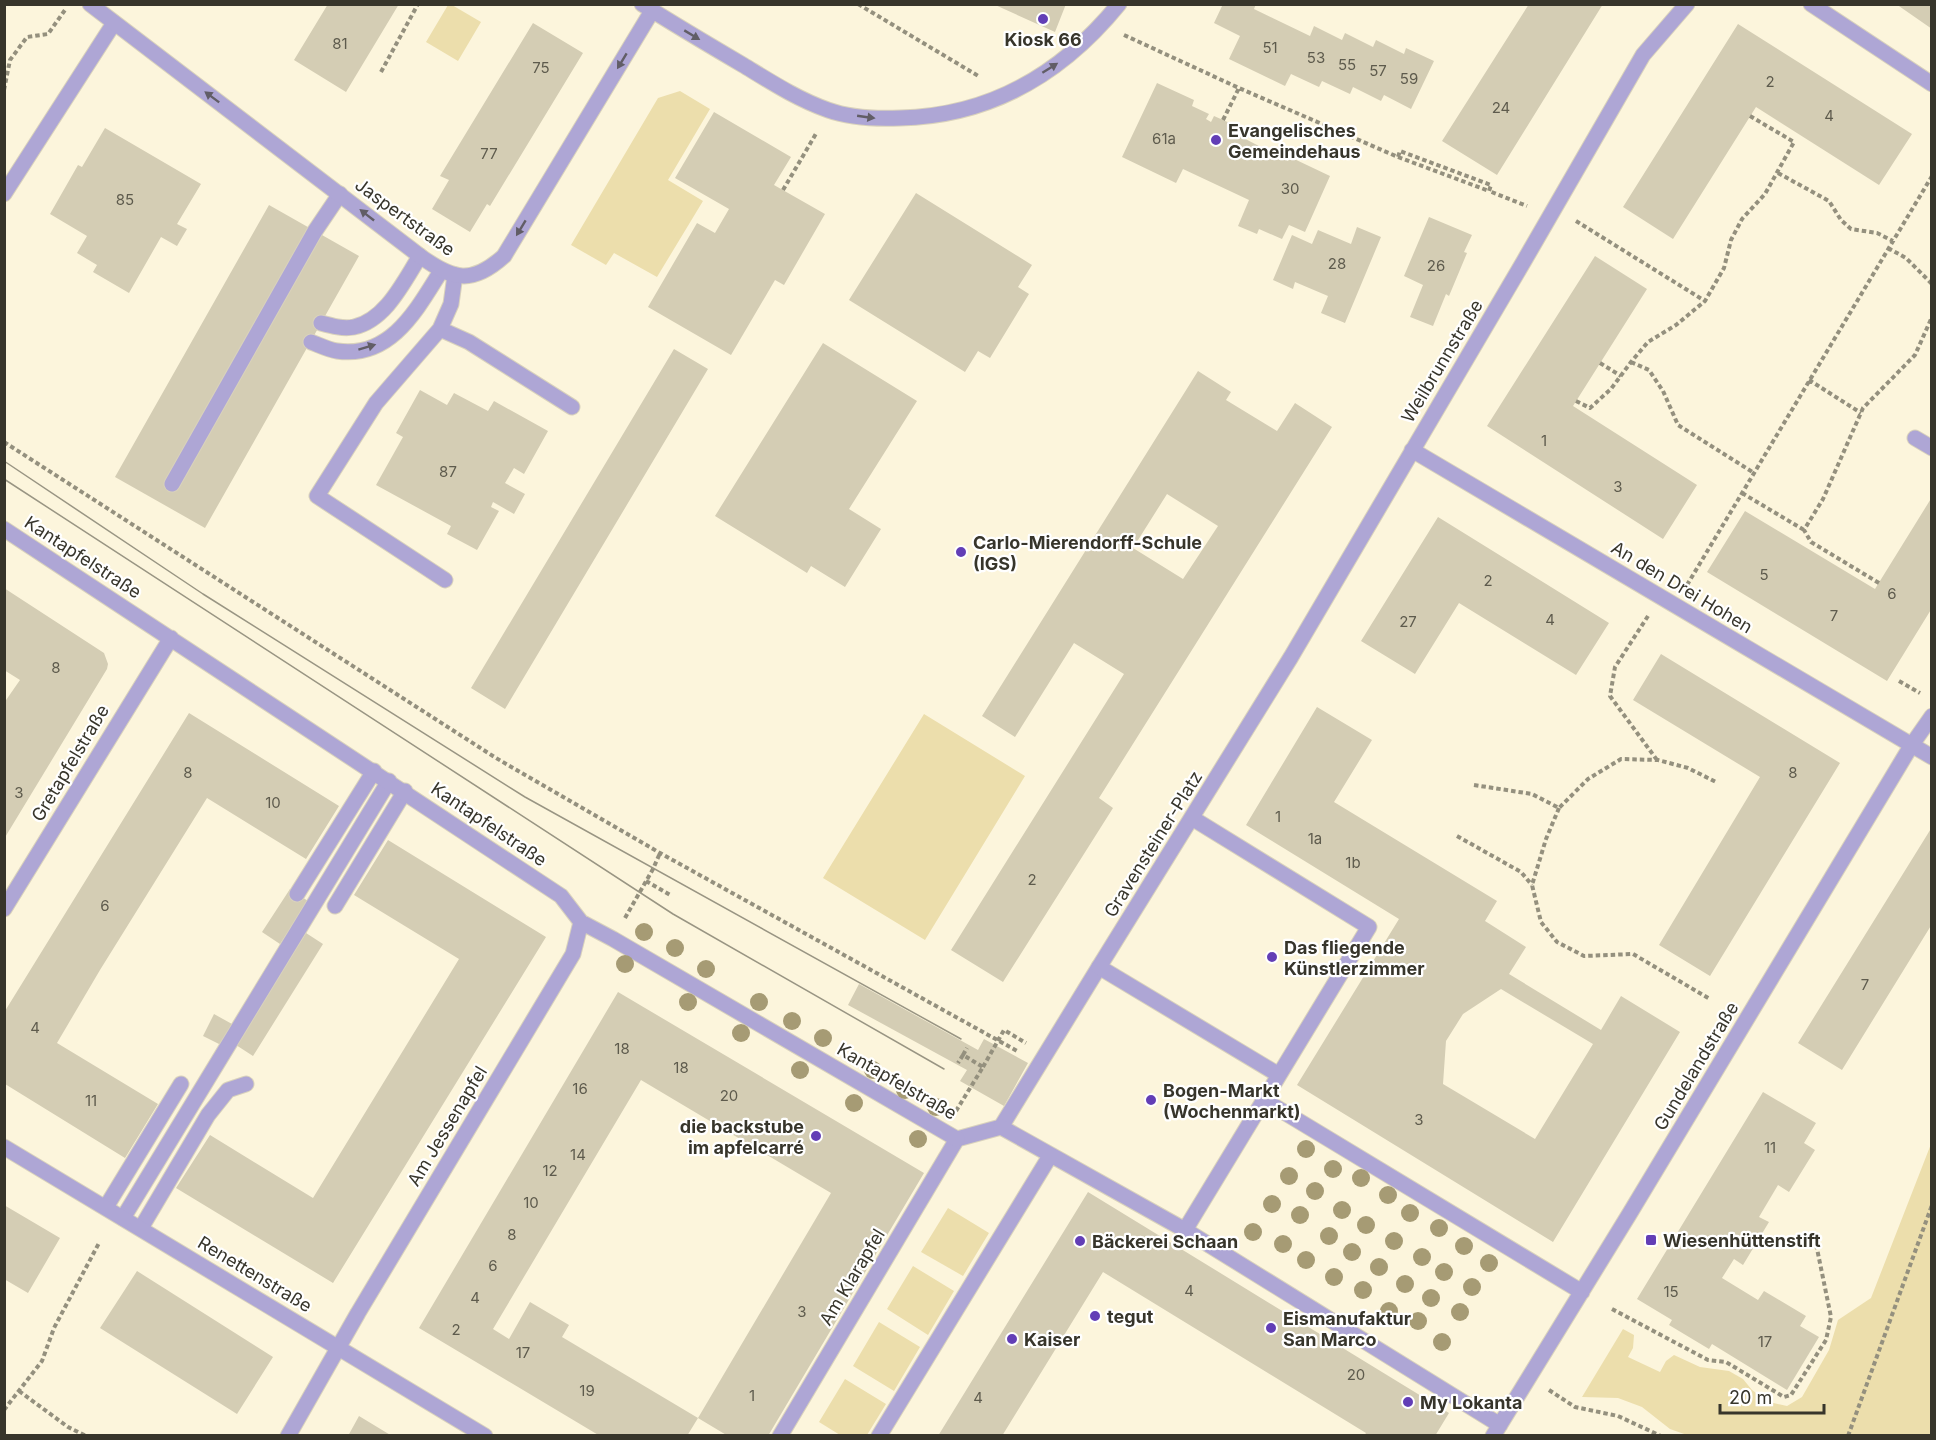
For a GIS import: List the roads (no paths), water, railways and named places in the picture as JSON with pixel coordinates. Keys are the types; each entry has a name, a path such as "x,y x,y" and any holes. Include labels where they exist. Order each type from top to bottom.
{"street":[{"name":"Jaspertstraße","path":"90,4 420,256 448,273 474,275 491,267 504,256 647,8 796,96 830,111 873,119 928,117 975,108 1009,94 1058,63 1102,25 1119,4"},
{"name":"Weilbrunnstraße","path":"1240,743 1643,55 1687,4"},
{"path":"1811,4 1932,84"},
{"path":"4,194 114,23"},
{"path":"172,484 315,231 340,194"},
{"path":"321,323 338,327 354,327 370,320 387,307 420,256"},
{"path":"445,580 317,496 376,403 440,329 451,304 448,273"},
{"path":"311,342 337,351 361,350 385,342 406,324 448,273"},
{"path":"440,329 469,342 572,407"},
{"path":"1915,438 1932,448"},
{"name":"An den Drei Hohen","path":"1412,450 1932,757"},
{"name":"Kantapfelstraße","path":"4,529 405,791 561,896 581,922 957,1139"},
{"name":"Gretapfelstraße","path":"4,909 171,638"},
{"name":"Gundelandstraße","path":"1497,1430 1911,746 1932,716"},
{"name":"Gravensteiner-Platz","path":"1001,1127 1036,1061 1099,967 1240,743"},
{"path":"297,894 374,771"},
{"path":"123,1218 389,781"},
{"path":"335,906 405,791"},
{"path":"1185,1230 1369,927 1192,818"},
{"name":"Am Jessenapfel","path":"288,1436 338,1347 573,954 581,922"},
{"path":"1099,967 1279,1075"},
{"path":"106,1207 181,1084"},
{"path":"141,1228 208,1115 228,1090 246,1084"},
{"path":"1264,1100 1582,1292"},
{"path":"957,1139 1001,1127 1185,1230 1497,1430"},
{"name":"Am Klarapfel","path":"780,1436 957,1139"},
{"name":"Renettenstraße","path":"4,1147 485,1436"},
{"path":"879,1436 1050,1156"}],"tram line":[{"path":"4,461 203,594 525,797 961,1039"},
{"path":"4,479 673,914 944,1069"}],"place":[{"name":"Kiosk 66","path":"1043,19"},
{"name":"Evangelisches Gemeindehaus","path":"1216,140"},
{"name":"Carlo-Mierendorff-Schule (IGS)","path":"961,552"},
{"name":"Das fliegende Künstlerzimmer","path":"1272,957"},
{"name":"Bogen-Markt (Wochenmarkt)","path":"1151,1100"},
{"name":"die backstube im apfelcarré","path":"816,1136"},
{"name":"Wiesenhüttenstift","path":"1651,1240"},
{"name":"Bäckerei Schaan","path":"1080,1241"},
{"name":"tegut","path":"1095,1316"},
{"name":"Eismanufaktur San Marco","path":"1271,1328"},
{"name":"Kaiser","path":"1012,1339"},
{"name":"My Lokanta","path":"1408,1402"}]}
